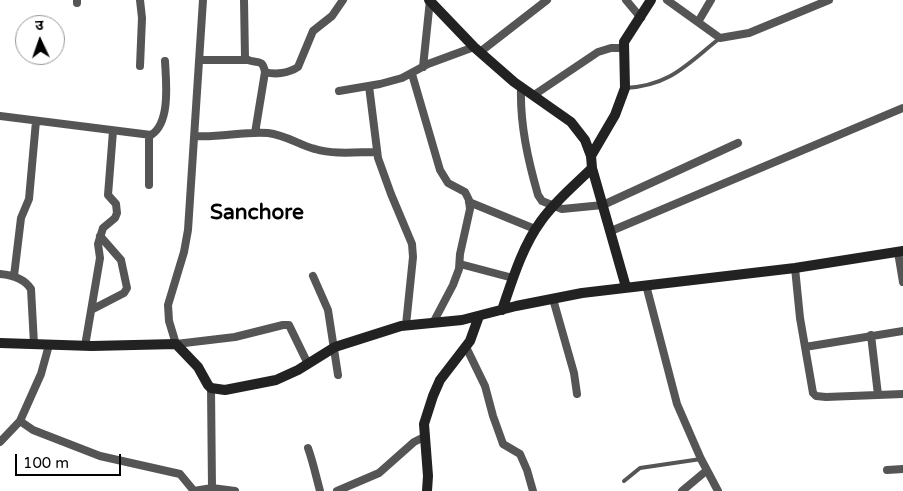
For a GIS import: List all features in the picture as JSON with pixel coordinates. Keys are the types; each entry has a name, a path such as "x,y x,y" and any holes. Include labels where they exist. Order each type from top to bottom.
{"main road":[{"path":"430,0 477,50 521,88 534,95 571,122 581,134 591,156 592,168 626,287"},
{"path":"591,156 615,115 625,88 626,76 623,48 626,36 651,0"},
{"path":"502,310 513,278 535,229 553,206 592,168"},
{"path":"0,343 85,346 176,344 180,346 198,367 211,388 225,390 276,380 308,364 335,347 406,325 462,320 553,299 626,287 795,268 900,251"},
{"path":"428,491 424,424 435,391 444,374 472,338 479,316"}],"street":[{"path":"140,0 142,18 140,66"},
{"path":"203,0 188,230 184,252 168,305 169,321 176,344 235,336 289,325 308,364"},
{"path":"244,0 246,60"},
{"path":"266,72 274,74 288,72 298,67 313,31 332,16 343,0"},
{"path":"422,67 430,0"},
{"path":"339,91 402,78 422,67 477,50 547,0"},
{"path":"626,0 640,18"},
{"path":"666,0 720,38 750,33 829,0"},
{"path":"698,22 711,0"},
{"path":"534,95 598,52 611,48 623,48"},
{"path":"199,60 246,60 264,65 266,72 255,133"},
{"path":"0,116 149,135 157,130 164,111 166,97 165,61"},
{"path":"412,74 440,170 448,183 466,193 469,202 469,213 460,254 460,264 453,285 433,323"},
{"path":"369,86 377,152 388,186 412,244 406,325"},
{"path":"521,88 524,139 537,193 540,199 564,209 603,205 738,143"},
{"path":"611,231 903,108"},
{"path":"14,276 21,218 29,199 36,121"},
{"path":"85,346 93,309 100,258 97,246 105,226 115,218 117,213 116,204 108,195 112,131"},
{"path":"195,136 207,137 255,133 280,135 315,149 332,153 377,152"},
{"path":"149,135 149,184"},
{"path":"469,202 535,229"},
{"path":"93,309 124,293 127,288 123,263 100,236"},
{"path":"900,251 903,282"},
{"path":"460,264 513,278"},
{"path":"795,268 800,318 813,393 816,396 903,394"},
{"path":"0,274 14,276 28,284 32,291 34,344"},
{"path":"314,276 328,310 338,375"},
{"path":"646,285 677,404 706,471 718,491"},
{"path":"553,299 574,372 577,394"},
{"path":"805,347 903,331"},
{"path":"871,335 878,395"},
{"path":"0,442 20,421 41,374 49,345"},
{"path":"466,347 485,386 502,441 520,454 533,491"},
{"path":"211,388 212,488"},
{"path":"20,421 33,430 100,456 180,474 194,491 212,488 234,491"},
{"path":"338,491 379,473 414,442 424,437"},
{"path":"308,448 315,467 320,491"},
{"path":"886,470 903,469"},
{"path":"682,491 706,471"}],"lane":[{"path":"625,88 646,86 669,78 720,38"},
{"path":"624,480 640,468 700,458"}],"district":[{"name":"Sanchore","path":"257,213"}]}
